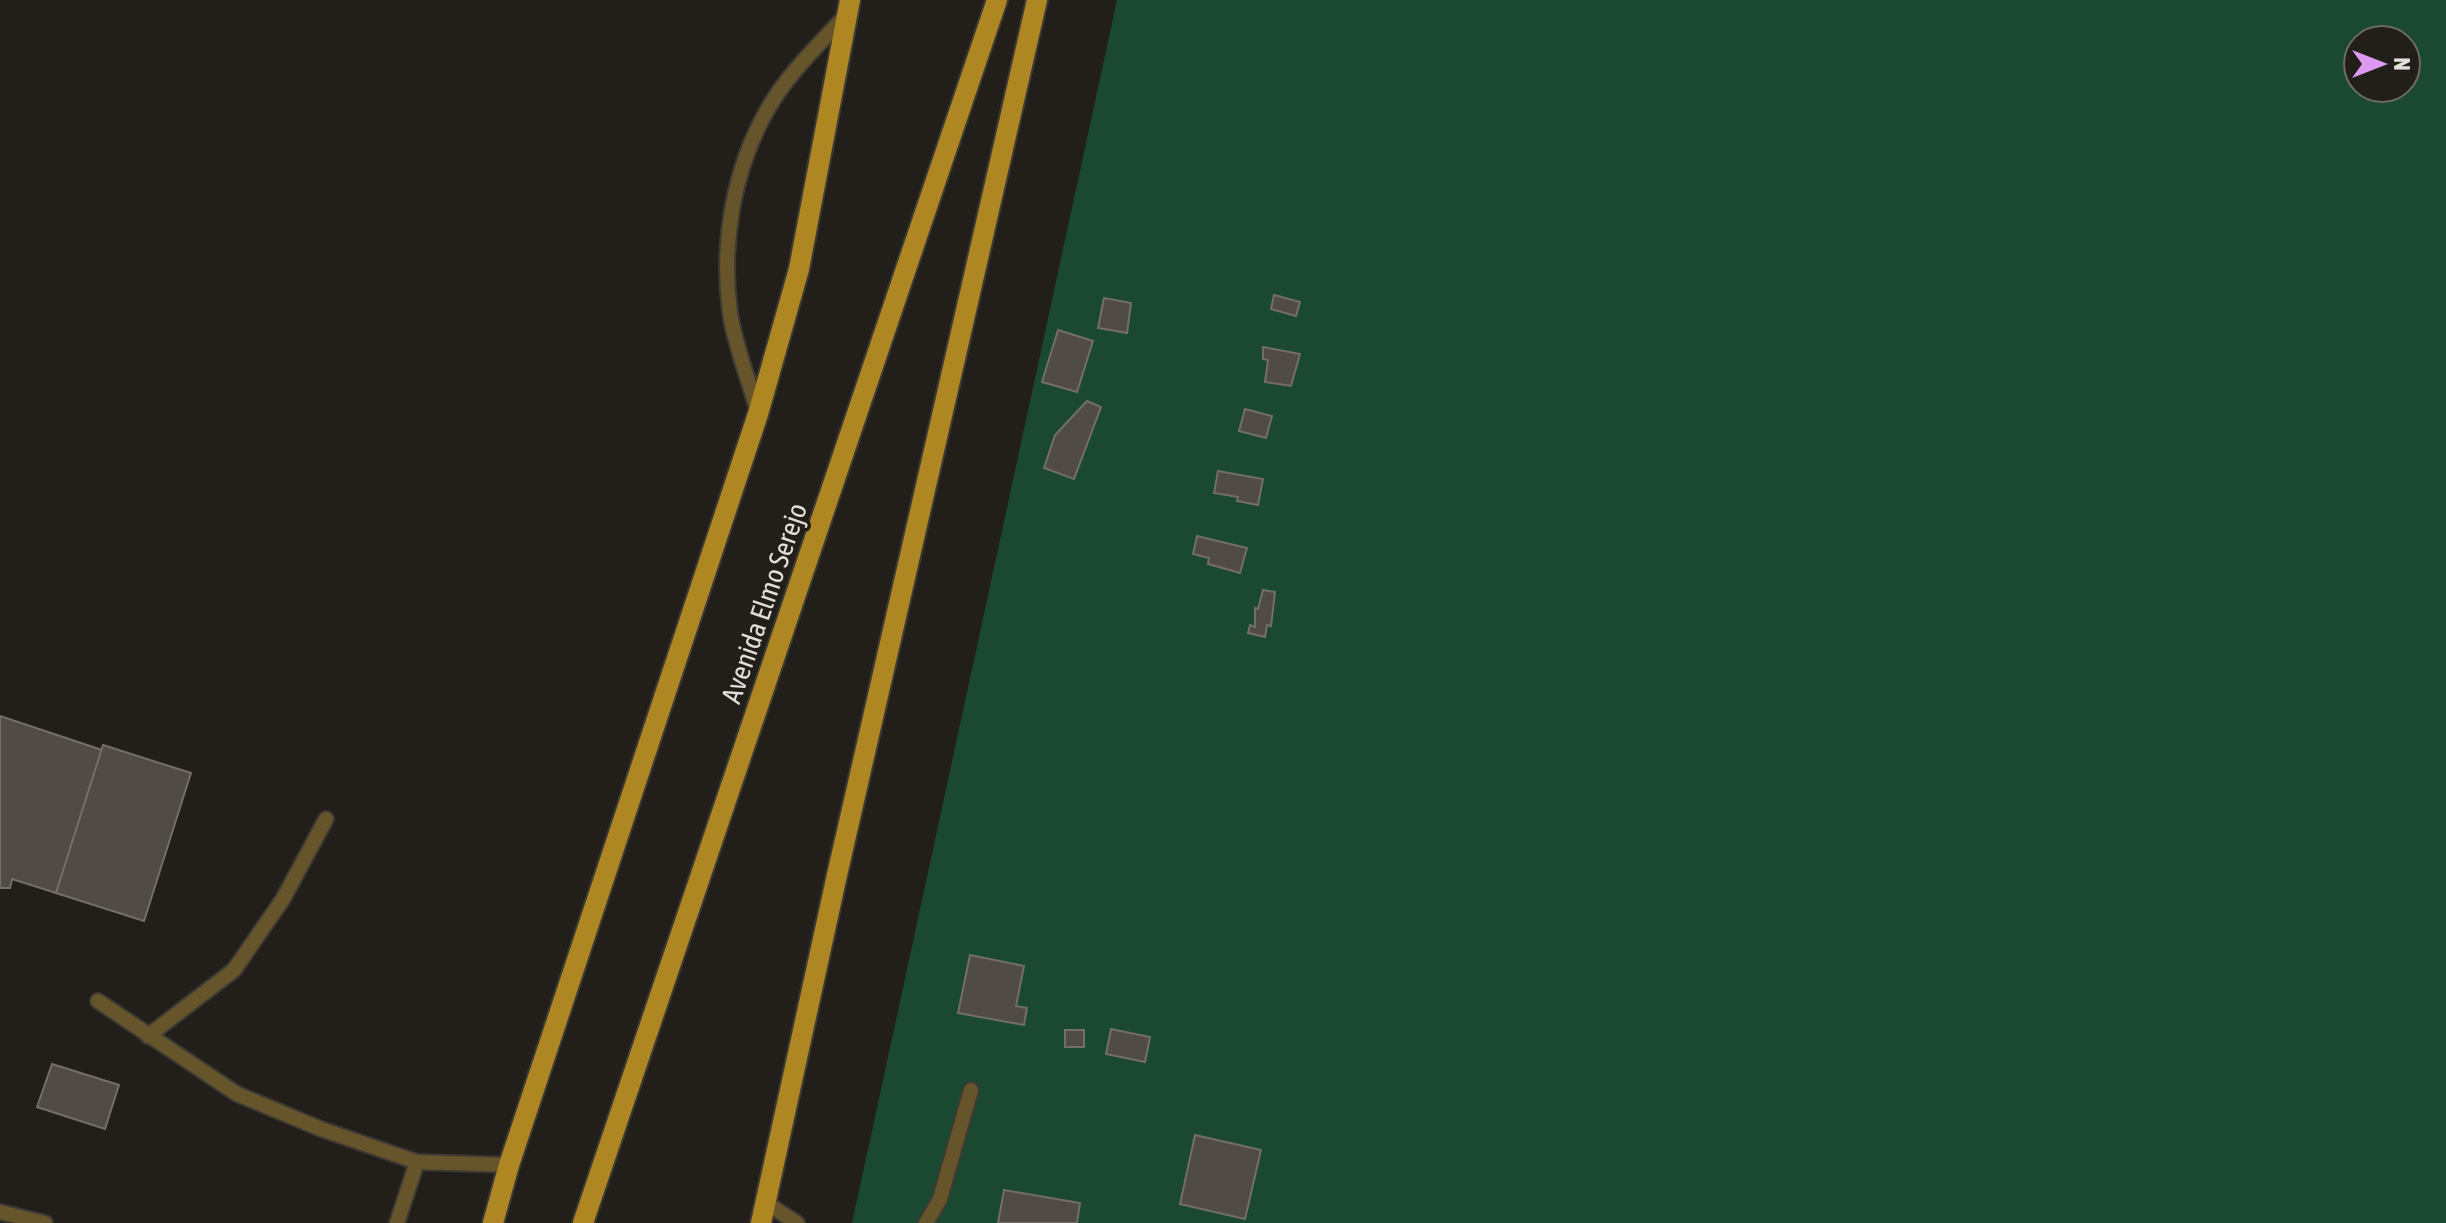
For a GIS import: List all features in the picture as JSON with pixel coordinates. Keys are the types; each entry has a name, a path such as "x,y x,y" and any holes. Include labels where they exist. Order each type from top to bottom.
{"main road":[{"name":"Avenida Elmo Serejo","path":"583,1223 997,0"},
{"path":"761,1223 1037,0"},
{"path":"493,1223 509,1165 758,414 799,269 849,7"}],"lane":[{"path":"758,414 730,315 726,259 734,198 749,146 770,105 849,7"},
{"path":"148,1036 234,970 283,899 326,819"},
{"path":"98,1001 237,1094 321,1129 417,1162 509,1165"},
{"path":"926,1223 940,1199 971,1090"},
{"path":"397,1223 417,1162"},
{"path":"765,1202 797,1223"},
{"path":"0,1212 45,1223"}],"green space":[{"path":"1117,0 2446,0 2446,1223 852,1223"}],"building":[{"path":"1274,295 1300,302 1296,316 1271,309"},
{"path":"1104,298 1131,303 1127,333 1098,328"},
{"path":"1058,330 1093,341 1077,392 1042,382"},
{"path":"1263,347 1300,354 1291,386 1265,382 1268,360 1263,359"},
{"path":"1087,401 1101,407 1074,479 1044,468 1055,435"},
{"path":"1245,409 1272,416 1266,438 1239,431"},
{"path":"1218,471 1263,479 1258,505 1237,501 1238,497 1214,493"},
{"path":"1197,536 1247,548 1240,573 1208,564 1209,558 1193,554"},
{"path":"1263,590 1275,592 1271,626 1267,625 1265,637 1248,633 1250,625 1255,627 1255,608 1258,609"},
{"path":"0,716 102,750 56,893 12,879 10,888 0,888"},
{"path":"103,745 191,773 144,921 56,893"},
{"path":"970,955 1024,966 1016,1006 1027,1008 1024,1025 958,1013"},
{"path":"1111,1029 1150,1037 1145,1062 1106,1054"},
{"path":"1065,1030 1084,1030 1084,1047 1065,1047"},
{"path":"52,1064 119,1085 105,1129 37,1107"},
{"path":"1195,1135 1261,1150 1245,1219 1180,1204"},
{"path":"1004,1190 1080,1203 1077,1223 998,1223"}]}
